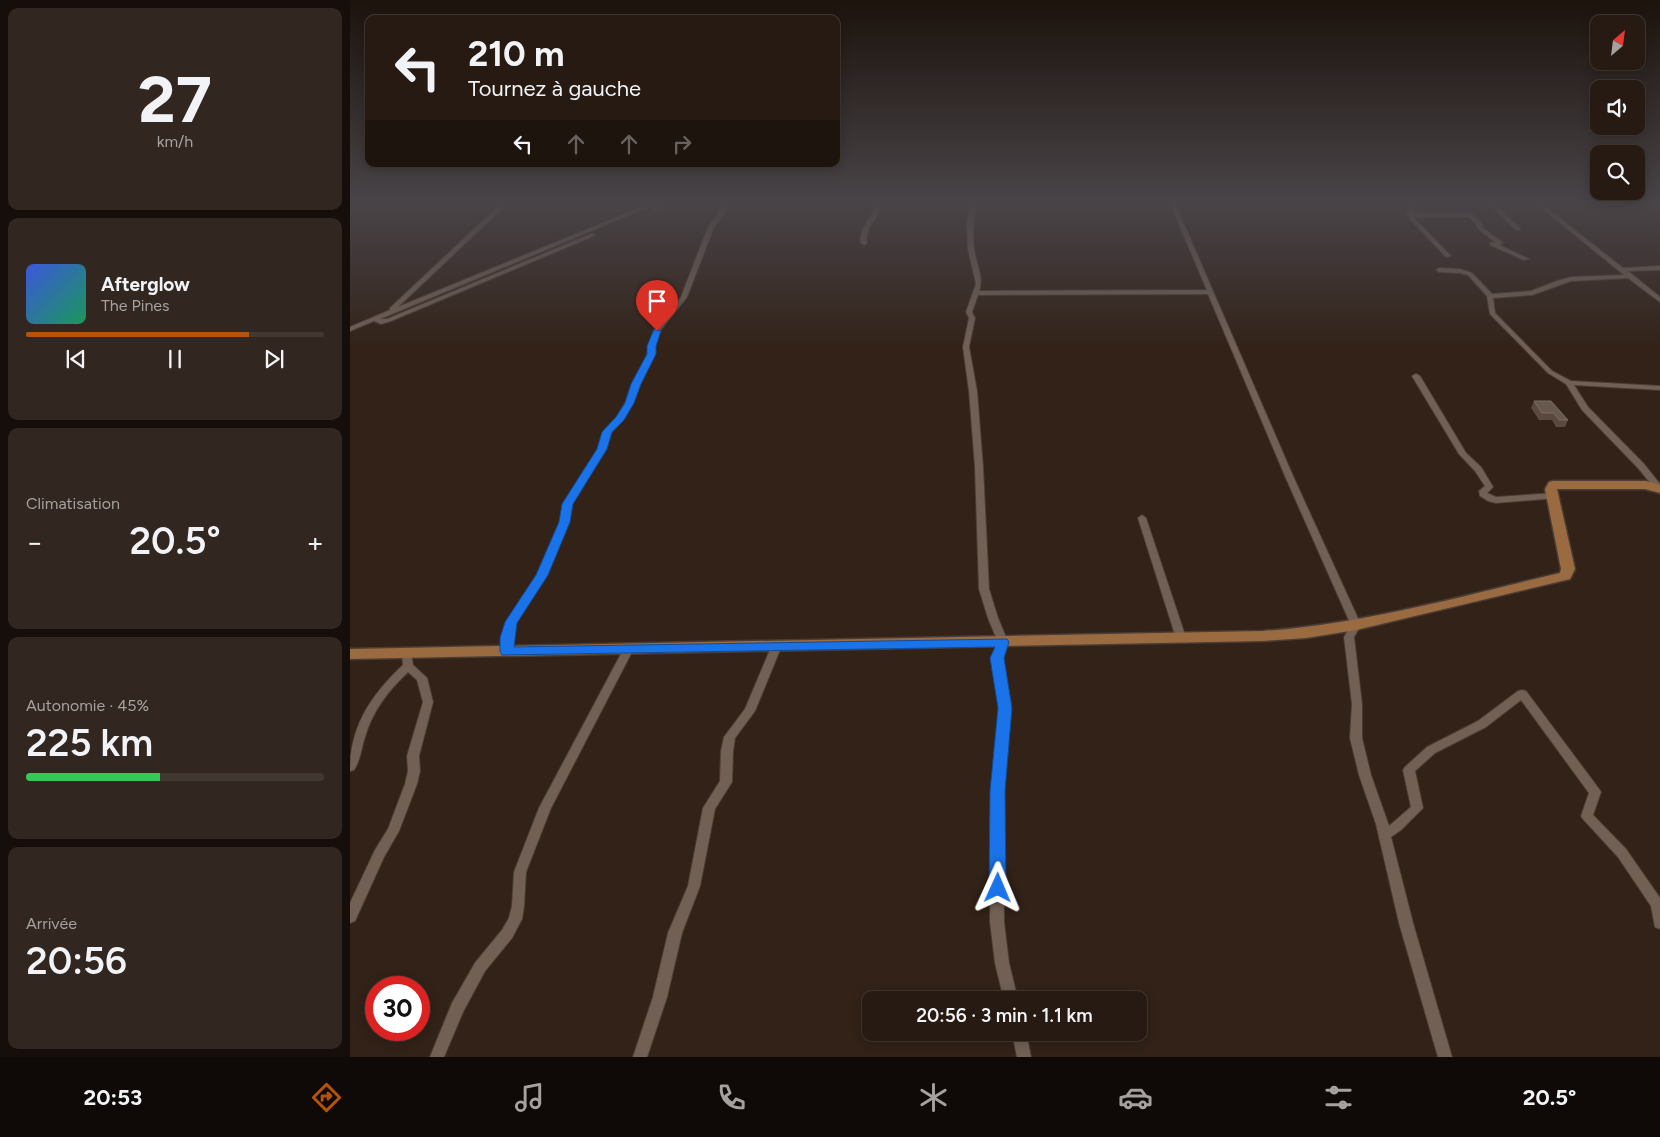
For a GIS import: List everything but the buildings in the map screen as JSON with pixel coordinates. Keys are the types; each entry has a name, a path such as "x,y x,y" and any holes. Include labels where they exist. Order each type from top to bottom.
{"street":[{"path":"388,313 455,250"},
{"path":"350,329 540,250"},
{"path":"374,318 381,322 389,320 558,250"},
{"path":"507,651 507,638 511,622 542,575 564,522 568,504 602,449 607,432 620,418 629,403 636,384 652,354 651,346 657,331 681,303 690,286 694,270 703,250"},
{"path":"971,250 979,284 969,312 972,318 966,347 973,391 979,467 984,589 1003,642 997,658 1005,708 998,791 997,922 1002,963 1009,991"},
{"path":"1192,250 1300,503 1356,625"},
{"path":"1443,250 1448,256"},
{"path":"1506,250 1526,259"},
{"path":"1597,250 1660,300"},
{"path":"1622,270 1660,268"},
{"path":"1439,270 1460,271 1470,274 1490,296 1492,313 1550,372 1569,383 1660,388"},
{"path":"1490,296 1532,293 1572,279 1630,276"},
{"path":"975,294 1211,292"},
{"path":"1416,376 1463,454 1472,461 1486,479 1489,487 1483,491 1483,494 1496,500 1554,496"},
{"path":"1569,383 1585,408 1641,466 1660,489"},
{"path":"350,654 408,660 507,651 1181,638 1306,633 1356,625 1565,576 1568,568 1551,489 1553,485 1646,484 1660,489"},
{"path":"1142,518 1181,638"},
{"path":"1356,625 1349,638 1357,704 1356,738 1365,775 1385,835 1406,924 1445,1057"},
{"path":"640,1057 660,998 675,933 694,886 709,808 726,782 727,751 730,738 750,711 777,645"},
{"path":"437,1057 456,1008 480,967 507,934 515,919 518,906 520,872 545,808 628,650"},
{"path":"350,767 355,761 359,737 369,713 408,660"},
{"path":"350,917 379,854 393,831 412,778 413,756 428,702 422,678 408,660"},
{"path":"1385,835 1397,827 1417,808 1409,770 1431,750 1482,724 1522,694 1595,792 1587,816 1622,853 1656,904 1660,923"},
{"path":"1021,1041 1024,1057"}],"route":[{"path":"657,331 651,346 652,354 636,384 629,403 620,418 607,432 602,449 568,504 564,522 542,575 532,593 511,622 508,629 507,651 658,650 777,645 1003,642 997,658 1005,708 998,791 998,888"}]}
